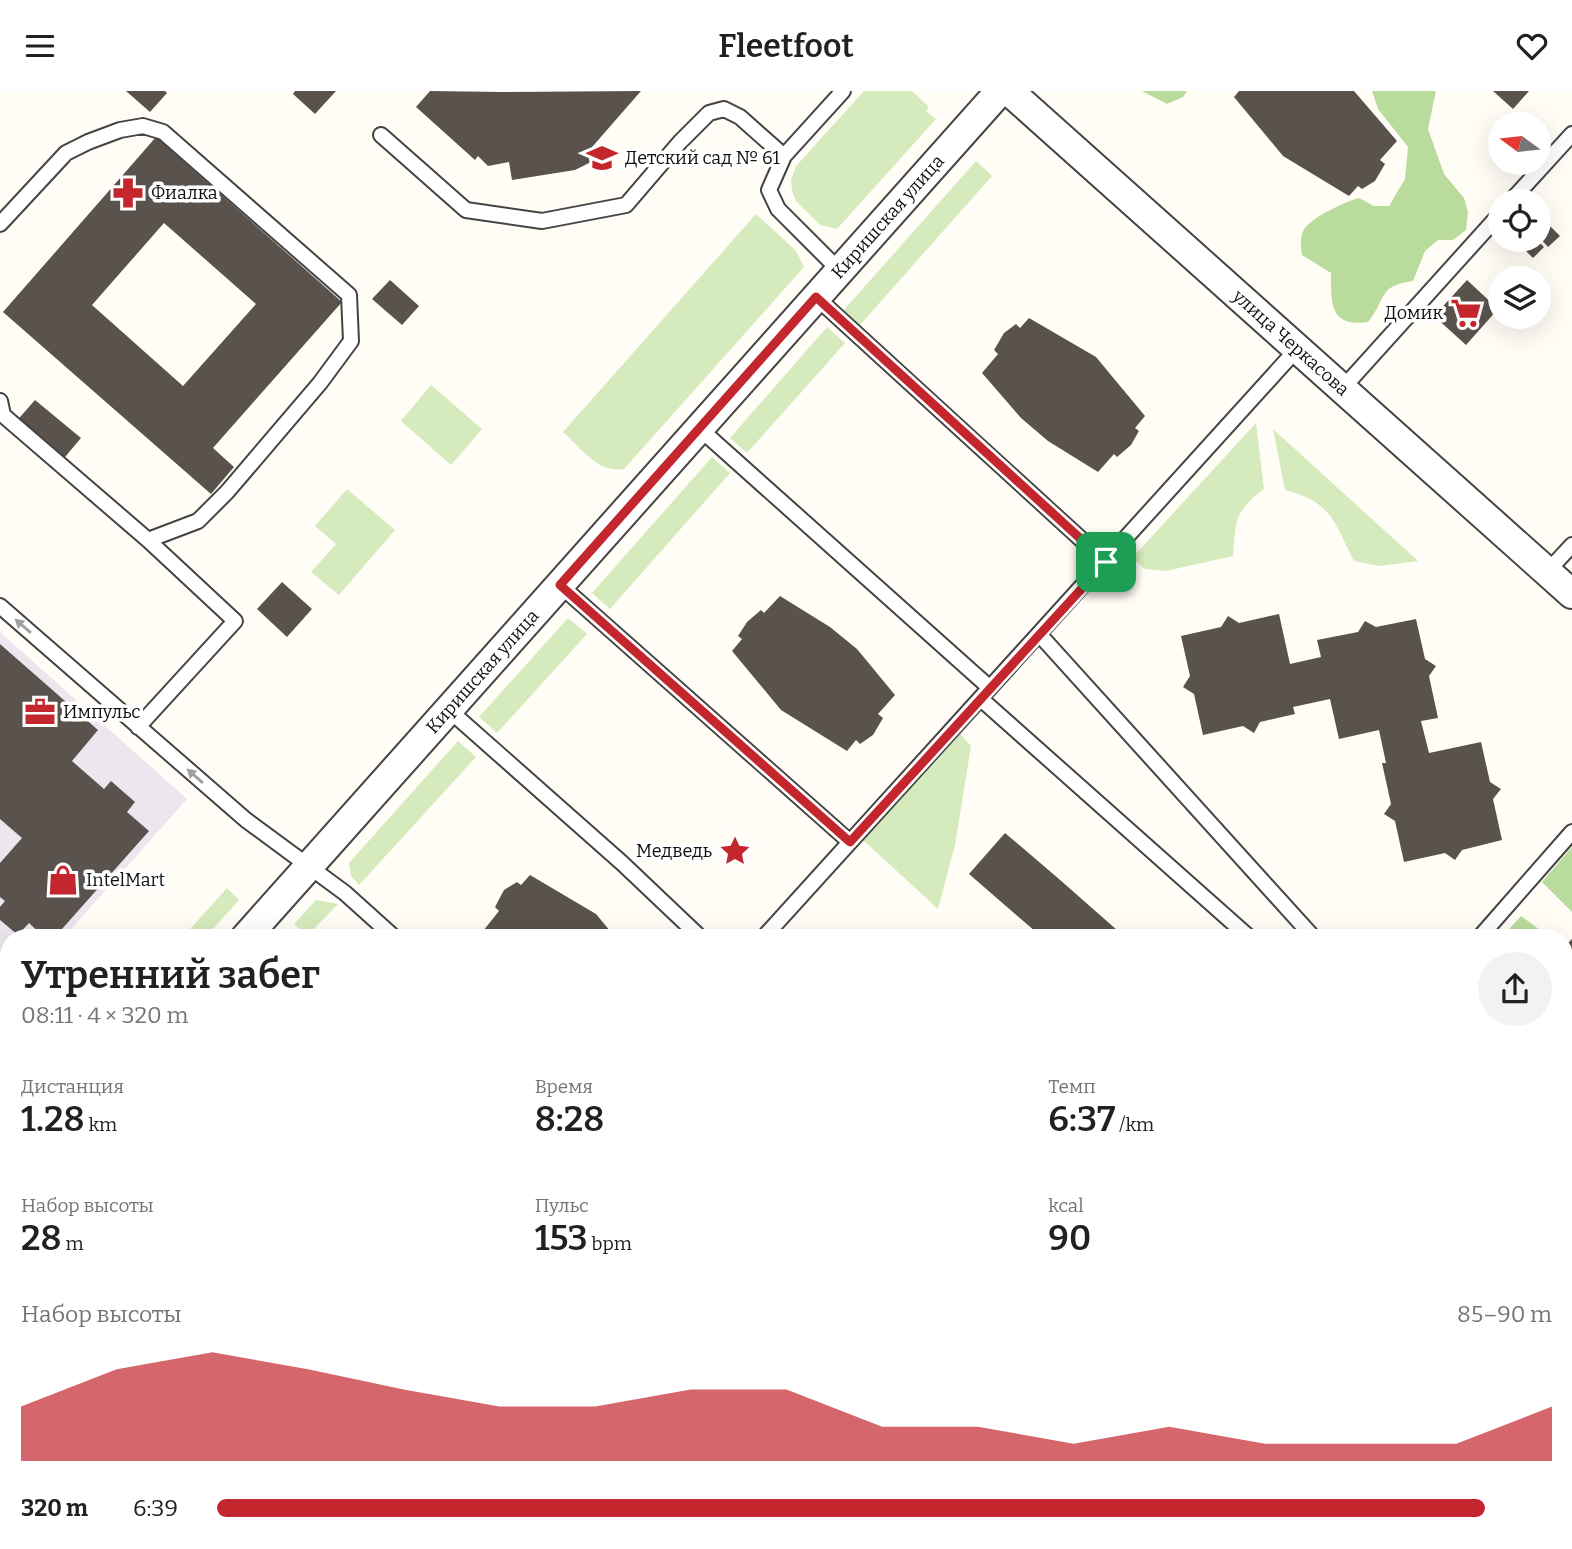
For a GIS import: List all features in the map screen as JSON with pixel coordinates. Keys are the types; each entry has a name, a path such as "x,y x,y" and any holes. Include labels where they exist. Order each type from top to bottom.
{"street":[{"name":"Киришская улица","path":"253,929 1000,91"},
{"name":"улица Черкасова","path":"1009,91 1572,594"}],"lane":[{"path":"839,271 778,209 769,190 784,156 844,91"},
{"path":"382,135 466,210 542,221 626,205 680,142 709,113 724,109 740,117 784,156"},
{"path":"0,224 66,153 120,130 144,126 163,132 348,295 351,341 320,383 228,492 198,521 148,540"},
{"path":"1522,189 1572,134"},
{"path":"1342,389 1488,227"},
{"path":"816,297 1106,562"},
{"path":"771,929 1297,349"},
{"path":"0,401 4,415 148,540 235,621 138,727"},
{"path":"699,428 1241,929"},
{"path":"1547,572 1572,545"},
{"path":"560,585 850,842"},
{"path":"0,605 246,820 345,893 385,929"},
{"path":"1039,633 1306,929"},
{"path":"449,709 622,863 692,929"},
{"path":"1487,929 1572,832"}],"shaded area":[{"path":"0,632 187,799 71,929 0,929"}],"green space":[{"path":"864,91 912,91 929,107 926,111 936,119 837,229 820,225 796,201 791,180 796,166"},
{"path":"1142,91 1187,91 1183,97 1167,104"},
{"path":"1372,91 1436,91 1428,129 1444,174 1464,198 1468,212 1466,230 1453,240 1438,240 1425,251 1413,281 1393,286 1384,295 1368,322 1355,323 1339,317 1335,311 1331,294 1331,273 1302,255 1301,241 1303,231 1309,224 1346,202 1359,198 1374,206 1389,206 1405,179 1408,147 1378,109"},
{"path":"976,161 992,176 860,325 843,311"},
{"path":"756,214 796,251 804,267 624,469 615,470 598,464 563,432"},
{"path":"827,327 845,343 747,453 730,438"},
{"path":"431,385 482,429 451,465 401,421"},
{"path":"1256,423 1264,489 1247,504 1238,518 1233,556 1166,571 1145,569 1132,558"},
{"path":"1273,429 1418,561 1380,566 1354,561 1330,515 1313,501 1285,490"},
{"path":"712,457 730,473 610,609 592,593"},
{"path":"347,489 395,530 339,595 311,572 336,544 315,526"},
{"path":"568,618 587,634 497,733 479,717"},
{"path":"958,731 971,746 955,845 938,909 862,839"},
{"path":"458,741 476,757 359,885 351,876 349,863"},
{"path":"1572,847 1572,912 1542,882"},
{"path":"227,888 239,900 213,929 190,929"},
{"path":"316,900 338,904 314,929 299,929 294,924"},
{"path":"1521,916 1539,929 1509,929"}],"building":[{"path":"126,91 165,91 167,93 150,112"},
{"path":"295,91 336,91 315,114 293,94"},
{"path":"430,91 641,91 586,154 591,162 575,170 512,180 509,162 488,166 478,156 475,160 416,107"},
{"path":"1239,91 1354,91 1397,141 1380,160 1385,164 1375,181 1362,189 1358,186 1349,196 1283,156 1234,97"},
{"path":"1493,91 1529,91 1513,109"},
{"path":"156,137 342,302 213,448 234,467 211,494 3,312","holes":["164,223 256,304 183,386 92,305"]},
{"path":"1551,227 1560,236 1551,244"},
{"path":"1527,252 1539,252 1533,258"},
{"path":"390,280 419,306 402,325 372,299"},
{"name":"Домик","path":"1467,280 1488,300 1488,320 1466,345 1434,316"},
{"path":"1029,318 1096,357 1145,416 1135,428 1139,431 1131,445 1117,457 1114,454 1098,472 1048,441 1021,418 982,373 998,354 994,350 1004,333 1016,324 1020,328"},
{"path":"35,400 81,438 60,463 14,424"},
{"path":"282,582 312,609 287,637 257,609"},
{"path":"780,596 830,627 857,649 895,695 878,714 883,718 873,735 860,744 856,740 847,751 781,710 732,651 742,639 738,636 747,622 761,610 764,613"},
{"path":"1279,614 1290,664 1321,657 1317,640 1358,632 1365,621 1376,627 1416,619 1425,659 1436,666 1429,676 1438,718 1421,721 1429,753 1481,742 1490,782 1501,789 1493,799 1502,840 1462,850 1455,860 1445,853 1404,862 1395,821 1384,814 1391,804 1382,763 1386,763 1379,730 1339,739 1330,699 1293,707 1295,714 1260,722 1254,733 1243,726 1203,735 1194,694 1183,687 1190,676 1181,636 1221,627 1228,616 1239,623"},
{"path":"0,644 98,730 72,761 104,789 111,781 135,802 127,812 149,831 62,929 35,929 29,923 24,929 11,929 0,920 0,907 5,901 0,897 0,863 22,838 0,819"},
{"path":"1005,833 1116,929 1033,929 969,874"},
{"path":"530,875 596,914 608,929 485,929 499,911 495,907 504,890 517,882 521,885"}],"place":[{"name":"Детский сад № 61","path":"602,158"},
{"name":"Фиалка","path":"128,193"},
{"name":"Домик","path":"1466,313"},
{"name":"Импульс","path":"40,712"},
{"name":"Медведь","path":"735,851"},
{"name":"IntelMart","path":"63,880"}],"route":[{"path":"816,297 1106,562 850,842 560,585 816,297"}]}
